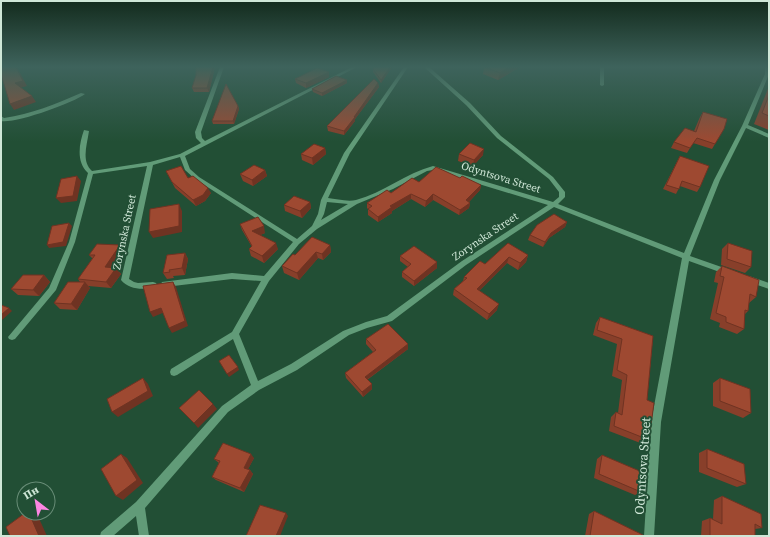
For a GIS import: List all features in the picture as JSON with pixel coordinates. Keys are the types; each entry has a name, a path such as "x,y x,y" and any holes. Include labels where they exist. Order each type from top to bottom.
{"street":[{"path":"204,143 199,138 198,132 213,92"},
{"path":"86,132 82,162 84,168 91,173 150,164 182,155 305,92"},
{"path":"174,372 234,334 266,279 297,242 315,227 321,214 324,200 347,154 389,92"},
{"name":"Zorynska Street","path":"105,536 140,506 225,409 256,387 294,367 346,333 366,325 389,319 464,263 562,197 562,192 554,181 499,137 468,104 454,92"},
{"name":"Odyntsova Street","path":"649,536 656,422 686,257 717,180 745,126 759,92"},
{"path":"2,119 30,114 83,94"},
{"path":"745,126 769,136"},
{"path":"182,155 183,162 188,170 197,178 297,242"},
{"name":"Zorynska Street","path":"150,164 125,280 138,287 232,276 266,279"},
{"name":"Odyntsova Street","path":"315,227 355,203 391,188 425,170 433,168 552,204 686,257 734,274"},
{"path":"12,337 52,290 72,242 91,173"},
{"path":"324,200 355,203"},
{"path":"741,276 769,286"},
{"path":"234,334 256,387"},
{"path":"140,506 144,536"}],"building":[{"path":"6,92 27,92 32,96 10,104"},
{"path":"223,92 230,92 238,106 233,121 212,121"},
{"path":"361,92 372,92 344,131 327,126"},
{"path":"769,95 769,116 762,113"},
{"path":"703,112 727,119 724,129 715,144 697,138 690,148 674,142 685,128 696,132"},
{"path":"470,143 484,149 474,160 459,154"},
{"path":"314,144 325,148 312,158 301,154"},
{"path":"680,156 709,166 700,187 682,181 679,189 666,185"},
{"path":"254,165 265,170 252,180 240,174"},
{"path":"181,166 188,178 193,176 208,188 203,195 193,200 172,182 166,171"},
{"path":"436,167 460,178 462,176 481,185 466,200 470,203 460,210 433,194 426,201 411,194 390,206 392,207 378,217 368,209 372,206 367,203 387,190 391,193 412,178 419,182"},
{"path":"77,176 73,196 56,198 61,179"},
{"path":"294,196 310,202 300,211 284,205"},
{"path":"179,204 179,226 149,232 150,209"},
{"path":"554,214 567,222 551,233 545,242 530,235 537,225"},
{"path":"258,217 264,226 252,231 276,243 262,256 249,249 252,246 240,224"},
{"path":"69,223 63,242 47,245 52,226"},
{"path":"312,237 330,245 322,254 316,252 297,273 282,266 293,254 295,255"},
{"path":"508,243 528,255 520,263 509,257 477,289 499,304 489,314 454,289 467,278 464,277 480,261 485,264"},
{"path":"728,243 752,251 751,267 727,259"},
{"path":"97,244 120,245 105,267 116,268 106,282 78,279 95,255 89,255"},
{"path":"414,246 437,262 414,281 402,272 411,264 400,256"},
{"path":"185,253 182,268 169,270 170,272 163,273 167,255"},
{"path":"722,266 759,280 756,297 750,294 748,311 745,310 744,329 726,322 726,317 716,313 724,277 720,276"},
{"path":"23,275 44,275 33,290 11,289"},
{"path":"68,282 85,282 71,304 54,303"},
{"path":"173,282 185,321 169,328 161,308 150,312 143,286"},
{"path":"1,305 9,308 1,315"},
{"path":"600,317 653,336 647,400 654,403 649,440 614,426 616,412 622,415 627,375 617,370 622,339 597,330"},
{"path":"388,324 408,344 365,377 372,384 362,392 345,373 376,350 366,339"},
{"path":"229,355 238,367 227,374 219,361"},
{"path":"143,378 148,391 112,412 107,399"},
{"path":"720,378 750,389 751,413 720,401"},
{"path":"199,390 213,404 194,423 179,408"},
{"path":"223,443 251,454 244,468 250,470 240,488 212,477 220,461 214,459"},
{"path":"707,449 744,464 746,484 707,468"},
{"path":"121,454 137,480 116,496 101,469"},
{"path":"602,455 642,472 641,492 599,474"},
{"path":"722,496 761,514 762,528 755,524 755,536 710,536 710,518 722,524"},
{"path":"260,505 286,513 276,536 246,536"},
{"path":"594,511 643,535 643,536 590,536"},
{"path":"16,520 16,521 32,521 39,536 10,536 6,527"}]}
